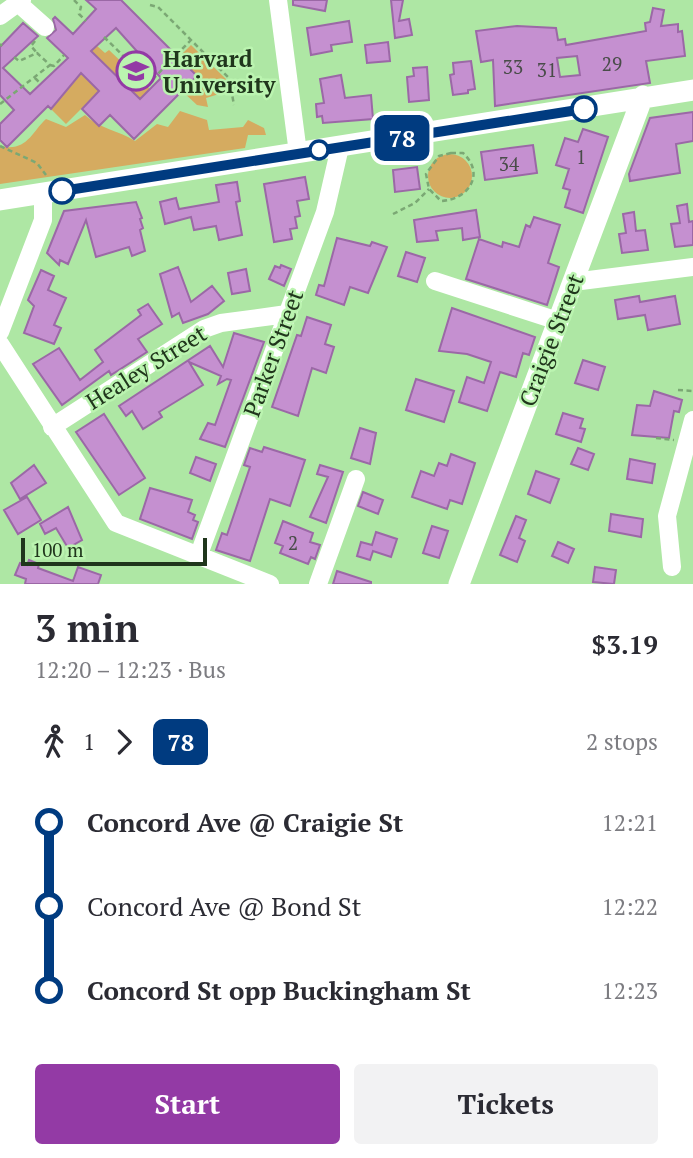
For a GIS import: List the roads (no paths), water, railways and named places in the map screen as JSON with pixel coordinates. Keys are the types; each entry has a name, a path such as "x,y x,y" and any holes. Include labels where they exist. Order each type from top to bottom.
{"main road":[{"path":"0,200 45,187 340,147 693,90"},
{"name":"Craigie Street","path":"459,584 643,96"}],"street":[{"path":"278,0 298,153"},
{"path":"0,16 20,1 40,34"},
{"name":"Parker Street","path":"198,557 325,212 340,147"},
{"path":"0,332 41,227 45,187"},
{"path":"573,282 693,267"},
{"path":"435,281 558,321"},
{"name":"Healey Street","path":"52,427 204,329 221,323 287,314"},
{"path":"0,344 116,523 270,584"},
{"path":"672,567 667,516 693,420"},
{"path":"318,584 356,479"}],"place":[{"name":"Harvard University","path":"136,71"}]}
